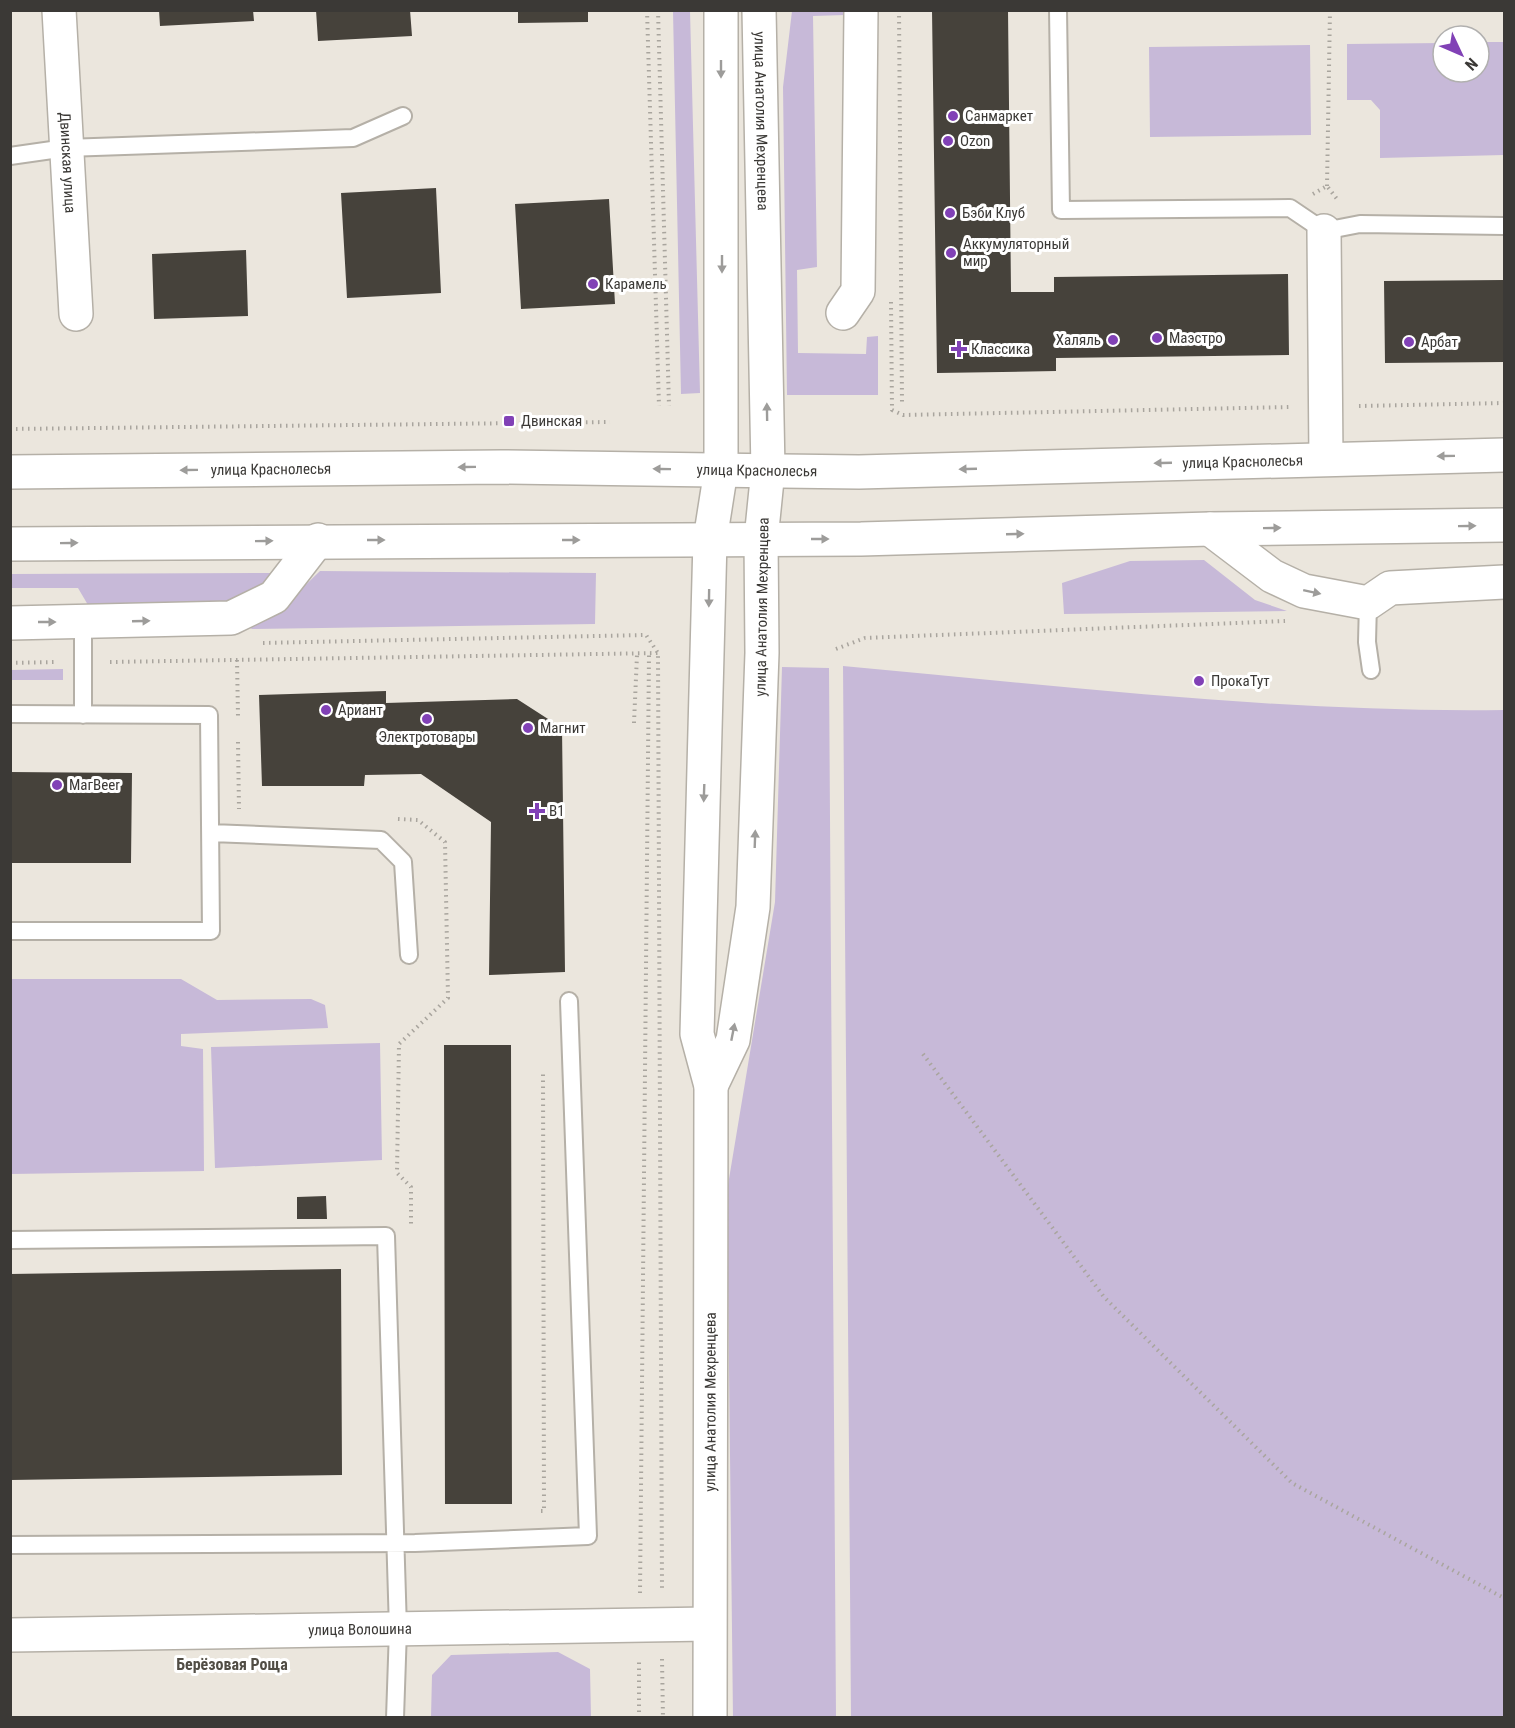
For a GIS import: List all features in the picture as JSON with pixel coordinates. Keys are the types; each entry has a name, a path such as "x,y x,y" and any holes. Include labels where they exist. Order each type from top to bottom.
{"street":[{"name":"Двинская улица","path":"59,10 76,314"},
{"name":"улица Анатолия Мехренцева","path":"710,1718 708,1624 711,1086 697,1034 710,540 721,470 721,10"},
{"path":"843,313 858,291 861,10"},
{"name":"улица Анатолия Мехренцева","path":"711,1086 733,1040 753,907 762,653 761,540 768,470 760,11"},
{"path":"1324,231 1326,458"},
{"name":"улица Краснолесья","path":"10,472 501,467 859,472 1504,455"},
{"path":"10,544 318,540 761,540 1210,529 1504,525"},
{"path":"1210,529 1272,576 1304,591 1368,603 1390,588 1504,582"},
{"path":"10,623 231,618 274,597 299,568 318,540"},
{"name":"улица Волошина","path":"10,1635 708,1624"}],"lane":[{"path":"1058,10 1061,210 1290,208 1324,231 1360,224 1504,226"},
{"path":"10,156 66,148 353,138 403,116"},
{"path":"1368,603 1367,642 1371,670"},
{"path":"83,622 81,662 83,715"},
{"path":"10,714 209,715 211,833 211,931 10,931"},
{"path":"211,833 381,840 403,862 409,955"},
{"path":"10,1545 395,1542 588,1536 569,1001"},
{"path":"10,1240 386,1236 398,1629 395,1718"}],"path":[{"path":"647,10 659,406"},
{"path":"658,10 669,406"},
{"path":"899,10 903,403"},
{"path":"1327,186 1330,10"},
{"path":"892,410 903,415 1504,403"},
{"path":"10,429 610,422"},
{"path":"836,649 866,638 1296,621"},
{"path":"258,643 646,635 658,653 651,1624 639,1718"},
{"path":"10,663 658,653"},
{"path":"649,654 651,1624 663,1718"},
{"path":"634,723 637,655"},
{"path":"237,660 238,719"},
{"path":"238,731 239,814"},
{"path":"394,819 418,820 445,842 448,998 399,1044 398,1173 411,1187 411,1234"},
{"path":"923,1054 1104,1297 1292,1483 1504,1598"},
{"path":"532,1512 544,1511 543,1065"}],"shaded area":[{"path":"673,11 690,11 700,393 681,394"},
{"path":"792,11 845,11 845,15 813,16 817,267 797,270 798,353 866,354 867,337 878,336 878,395 787,395 783,87"},
{"path":"1491,42 1504,42 1504,155 1380,158 1380,110 1371,100 1347,100 1347,44 1431,43 1431,84 1491,84"},
{"path":"1310,45 1311,135 1150,137 1149,47"},
{"path":"1204,560 1255,600 1287,611 1064,614 1062,583 1130,561"},
{"path":"320,571 596,573 595,624 252,629 246,626 288,602"},
{"path":"277,573 271,585 234,603 88,605 78,588 11,588 10,574"},
{"path":"843,666 1256,703 1421,710 1504,710 1504,1717 851,1717"},
{"path":"782,667 829,668 836,1717 733,1718 727,1191 775,902"},
{"path":"63,669 63,680 11,680 11,670"},
{"path":"10,979 181,979 217,1000 311,999 325,1005 328,1028 181,1034 181,1046 203,1049 204,1171 11,1174"},
{"path":"380,1043 382,1160 215,1168 211,1047"},
{"path":"558,1652 590,1669 591,1717 431,1717 432,1675 451,1655"}],"building":[{"path":"159,10 253,10 254,21 160,26"},
{"path":"316,10 410,10 412,36 318,41"},
{"path":"518,10 588,10 588,22 518,23"},
{"path":"932,10 1008,10 1011,292 1054,292 1054,277 1288,274 1289,355 1056,358 1056,371 937,373"},
{"path":"436,188 441,293 347,298 341,193"},
{"path":"609,199 615,304 521,309 515,204"},
{"path":"246,250 248,316 154,319 152,254"},
{"path":"1504,280 1504,362 1385,363 1384,281"},
{"path":"386,691 386,703 517,699 562,728 565,972 489,975 491,822 421,774 365,775 364,786 262,786 259,695"},
{"path":"10,772 132,773 131,863 10,863"},
{"path":"444,1045 511,1045 512,1504 445,1504"},
{"path":"326,1196 327,1219 297,1219 297,1197"},
{"path":"341,1269 342,1475 10,1480 10,1274"}],"place":[{"name":"Санмаркет","path":"953,116"},
{"name":"Ozon","path":"948,141"},
{"name":"Бэби Клуб","path":"950,213"},
{"name":"Аккумуляторный мир","path":"951,253"},
{"name":"Карамель","path":"593,284"},
{"name":"Маэстро","path":"1157,338"},
{"name":"Халяль","path":"1113,340"},
{"name":"Арбат","path":"1409,342"},
{"name":"Классика","path":"959,349"},
{"name":"Двинская","path":"509,421"},
{"name":"ПрокаТут","path":"1199,681"},
{"name":"Ариант","path":"326,710"},
{"name":"Электротовары","path":"427,719"},
{"name":"Магнит","path":"528,728"},
{"name":"МагBeer","path":"57,785"},
{"name":"B1","path":"537,811"}],"district":[{"name":"Берёзовая Роща","path":"232,1664"}]}
